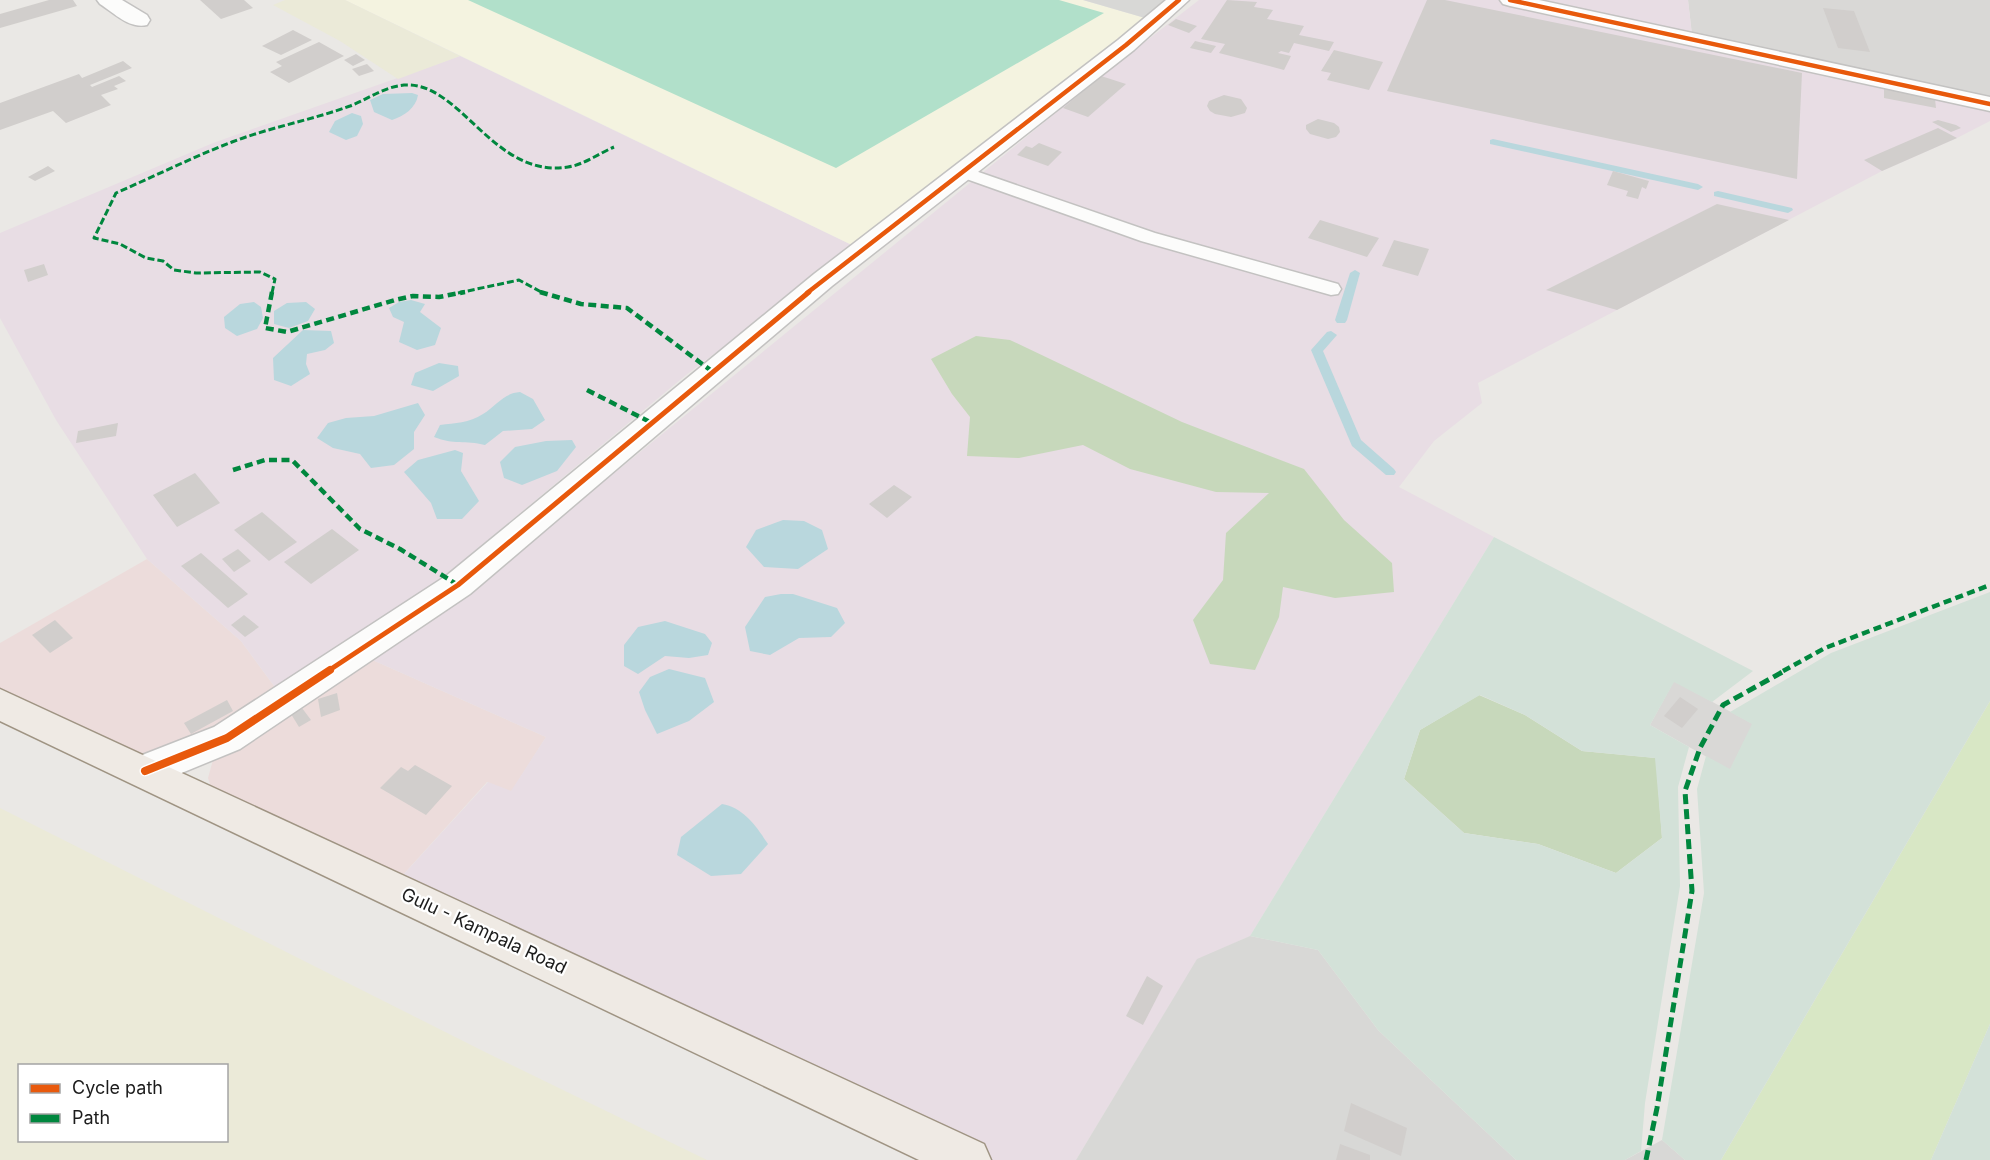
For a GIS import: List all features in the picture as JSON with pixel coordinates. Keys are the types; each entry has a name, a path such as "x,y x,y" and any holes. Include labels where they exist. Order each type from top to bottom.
{"main road":[{"name":"Gulu - Kampala Road","path":"0,704 968,1160"}],"street":[{"path":"107,0 139,20"},
{"path":"145,771 227,738 458,585 823,280 1126,45 1179,0"},
{"path":"1510,0 1990,104"}],"lane":[{"path":"964,172 1148,237 1331,289"}],"shaded area":[{"path":"285,0 345,0 460,56 398,79 340,41 273,5"},
{"path":"345,0 1083,0 1145,18 856,247"},
{"path":"1083,0 1167,0 1145,18"},
{"path":"1199,0 1499,0 1990,108 1990,121 1882,171 1478,383 1482,403 1434,441 1399,487 1494,537 1250,936 1197,960 1076,1160 992,1160 713,1037 393,886 488,782 511,791 546,737 368,658 612,475 1101,76"},
{"path":"1530,0 1688,0 1692,35"},
{"path":"1688,0 1990,0 1990,97 1692,35"},
{"path":"460,56 856,247 686,375 453,569 385,619 277,690 241,641 147,559 56,420 0,318 0,233 213,143"},
{"path":"1494,537 1753,671 1712,702 1674,682 1650,725 1689,747 1678,787 1680,886 1645,1103 1641,1151 1625,1160 1516,1160 1378,1030 1318,950 1250,936","holes":["1480,695 1525,715 1582,751 1655,758 1662,838 1616,873 1538,844 1464,833 1404,779 1420,730"]},
{"path":"147,559 241,641 277,690 162,758 130,765 0,697 0,643"},
{"path":"1990,592 1990,701 1721,1160 1685,1160 1662,1140 1704,893 1697,789 1706,756 1730,769 1752,724 1730,712 1831,653"},
{"path":"368,658 546,737 511,792 487,782 393,886 214,797 208,778 213,760 239,740"},
{"path":"1674,681 1753,724 1730,770 1650,725"},
{"path":"0,808 485,1052 707,1160 0,1160"},
{"path":"1250,936 1318,950 1378,1030 1516,1160 1076,1160 1197,959"},
{"path":"1990,1024 1990,1160 1931,1160"},
{"path":"1662,1140 1685,1160 1625,1160"}],"green space":[{"path":"468,0 1059,0 1104,13 836,168"},
{"path":"976,336 1010,340 1182,422 1304,469 1344,520 1392,563 1394,592 1335,598 1283,587 1279,617 1255,670 1210,664 1193,620 1223,580 1226,533 1269,493 1216,492 1130,469 1083,445 1019,458 967,456 970,417 952,394 931,359"},
{"path":"1479,695 1525,715 1582,751 1656,758 1662,838 1616,873 1538,844 1464,833 1404,779 1420,730"},
{"path":"1990,701 1990,1024 1931,1160 1721,1160"}],"water":[{"path":"412,93 418,95 412,108 392,120 374,112 370,100 383,94"},
{"path":"352,113 361,116 363,124 357,136 346,140 329,132 335,121"},
{"path":"411,300 425,304 420,312 441,328 435,345 417,350 399,342 404,322 393,317 389,308 399,302"},
{"path":"254,302 261,307 263,318 257,329 237,336 225,328 224,317 240,304"},
{"path":"306,302 315,309 308,321 289,328 274,324 274,311 287,303"},
{"path":"303,330 331,331 334,343 325,350 307,354 306,364 310,374 291,386 274,380 273,358"},
{"path":"439,363 458,366 459,376 433,391 411,385 415,373"},
{"path":"520,392 533,399 545,420 532,429 503,431 485,445 434,437 440,425 472,419 483,414 505,397"},
{"path":"418,403 425,415 414,432 414,449 394,465 371,468 360,454 333,448 317,438 328,423 346,418 374,416"},
{"path":"572,440 576,447 557,471 522,485 504,478 500,462 515,447 546,441"},
{"path":"455,450 463,453 461,471 479,501 462,519 437,519 431,503 404,472 418,460"},
{"path":"783,520 804,521 822,530 828,549 798,569 764,567 746,547 756,530"},
{"path":"793,594 837,608 845,623 831,637 799,638 770,655 750,651 745,627 765,597"},
{"path":"665,621 705,634 712,643 708,655 689,658 665,656 638,674 624,666 624,645 638,627"},
{"path":"669,669 705,678 714,702 689,721 657,734 639,692 650,677"},
{"path":"722,804 737,809 743,814 754,824 768,844 741,874 711,876 677,855 681,837"}],"building":[{"path":"49,0 73,0 77,6 0,28 0,14"},
{"path":"200,0 244,0 253,8 221,19"},
{"path":"1227,0 1257,2 1254,7 1273,10 1267,19 1304,26 1299,35 1334,42 1329,51 1294,43 1289,53 1281,51 1278,53 1291,56 1284,70 1219,53 1225,44 1201,39"},
{"path":"1427,0 1445,0 1802,73 1797,179 1387,91"},
{"path":"1823,8 1854,11 1870,52 1838,48"},
{"path":"1176,19 1197,26 1189,33 1168,25"},
{"path":"293,30 312,40 281,55 262,46"},
{"path":"1195,41 1216,46 1211,53 1190,48"},
{"path":"319,42 344,56 289,83 270,72 282,66 276,62"},
{"path":"1334,50 1383,62 1369,90 1327,80 1331,73 1321,71"},
{"path":"356,54 365,60 353,66 344,60"},
{"path":"123,61 132,68 90,85 92,87 119,76 126,81 114,86 118,89 101,95 111,105 66,123 53,111 0,130 0,103 79,74 82,78"},
{"path":"367,64 374,71 359,76 352,69"},
{"path":"1101,76 1126,84 1088,117 1063,108"},
{"path":"1884,89 1935,99 1936,108 1884,98"},
{"path":"1224,95 1241,99 1247,108 1245,113 1231,117 1210,111 1207,106 1209,101"},
{"path":"1318,119 1334,123 1339,127 1340,132 1336,137 1328,139 1310,134 1306,125"},
{"path":"1938,120 1961,128 1951,132 1932,122"},
{"path":"1938,128 1957,138 1882,171 1864,160"},
{"path":"1039,143 1062,152 1048,166 1017,155 1026,146 1032,148"},
{"path":"48,166 55,171 35,181 28,177"},
{"path":"1613,171 1649,181 1646,189 1642,187 1638,199 1626,196 1628,191 1607,185"},
{"path":"1717,204 1789,220 1617,310 1546,290"},
{"path":"1320,220 1379,238 1367,257 1308,238"},
{"path":"1394,240 1429,249 1418,276 1382,266"},
{"path":"44,264 48,275 28,282 24,270"},
{"path":"118,423 116,436 76,443 78,431"},
{"path":"195,473 220,503 177,527 153,495"},
{"path":"894,485 912,497 887,518 869,504"},
{"path":"262,512 297,542 269,561 234,530"},
{"path":"332,529 359,550 311,584 284,562"},
{"path":"238,549 251,561 234,572 222,559"},
{"path":"201,553 248,594 228,608 181,566"},
{"path":"244,615 259,627 245,637 231,625"},
{"path":"55,620 73,638 50,653 32,635"},
{"path":"337,693 340,710 321,717 318,699"},
{"path":"1680,697 1698,709 1682,728 1664,716"},
{"path":"227,700 233,711 191,734 184,723"},
{"path":"302,708 311,720 299,727 291,714"},
{"path":"415,765 452,786 426,815 380,788 401,767 408,771"},
{"path":"1147,976 1163,986 1143,1025 1126,1016"},
{"path":"1351,1103 1407,1128 1401,1156 1344,1131"},
{"path":"1340,1144 1370,1155 1370,1160 1336,1160"}],"waterway":[{"path":"1493,142 1698,187"},
{"path":"1718,194 1788,210"},
{"path":"1341,320 1355,273"},
{"path":"1331,335 1317,350 1356,443 1390,472"}],"marked path":[{"path":"614,147 571,167 544,169 516,159 433,91 406,85 382,90 350,106 291,122 232,142 116,193 94,238 120,244 146,258 163,261 174,270 196,273 260,272 275,279 265,328 287,332 395,300 413,296 439,297 519,280 545,294 581,304 627,308 713,372"},
{"path":"587,390 652,423"},
{"path":"233,470 265,460 292,460 360,529 400,549 458,585"},
{"path":"1646,1160 1657,1108 1692,891 1685,791 1700,748 1723,705 1825,648 1990,585"}],"cycle path":[{"path":"145,771 227,738 458,585 823,280 1126,45 1179,0"},
{"path":"1510,0 1990,104"}]}
